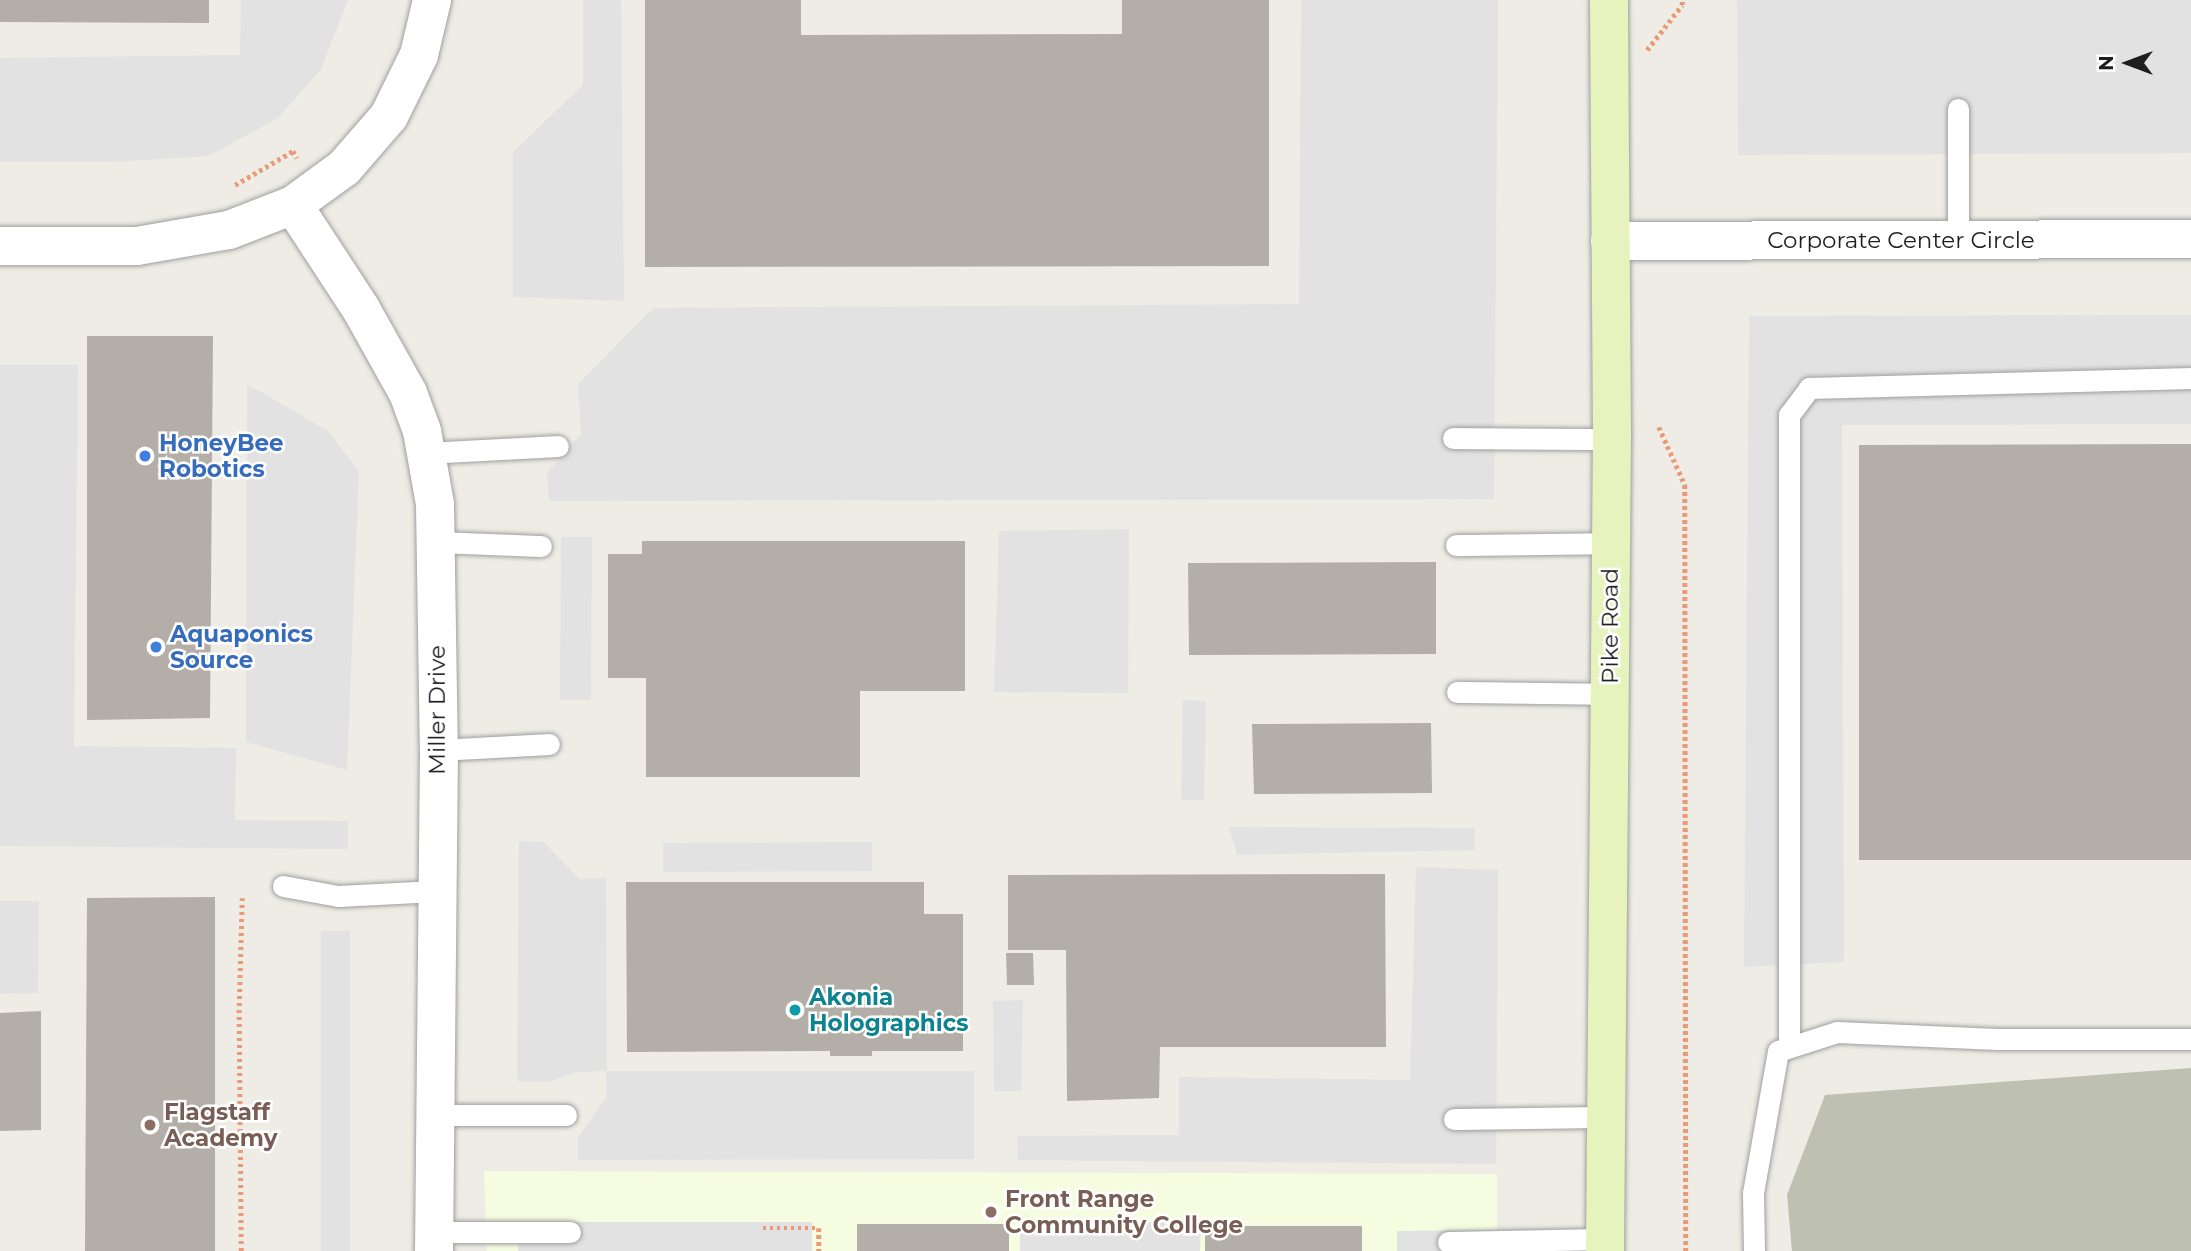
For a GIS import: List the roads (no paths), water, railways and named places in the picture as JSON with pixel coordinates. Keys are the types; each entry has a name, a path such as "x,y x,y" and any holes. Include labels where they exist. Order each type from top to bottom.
{"main road":[{"name":"Pike Road","path":"1605,1245 1612,439 1609,0"}],"street":[{"path":"0,246 137,246 229,230 293,205 344,168 388,116 419,55 432,0"},
{"name":"Miller Drive","path":"293,205 361,309 408,393 426,453 435,504 439,750 433,1241"},
{"name":"Corporate Center Circle","path":"1611,241 2191,239"}],"lane":[{"path":"1958,109 1958,240"},
{"path":"1789,1047 1789,415 1809,388 2191,378"},
{"path":"1453,438 1612,439"},
{"path":"426,453 558,446"},
{"path":"436,542 541,546"},
{"path":"1457,545 1611,543"},
{"path":"1457,692 1610,694"},
{"path":"439,750 550,744"},
{"path":"283,886 338,896 436,891"},
{"path":"1755,1251 1753,1193 1778,1051 1837,1032 1997,1039 2191,1039"},
{"path":"435,1115 566,1115"},
{"path":"1454,1119 1606,1117"},
{"path":"433,1241 570,1232"},
{"path":"1448,1242 1605,1245"}],"place":[{"name":"HoneyBee Robotics","path":"145,456"},
{"name":"Aquaponics Source","path":"156,647"},
{"name":"Akonia Holographics","path":"795,1010"},
{"name":"Flagstaff Academy","path":"150,1125"},
{"name":"Front Range Community College","path":"991,1212"}]}
